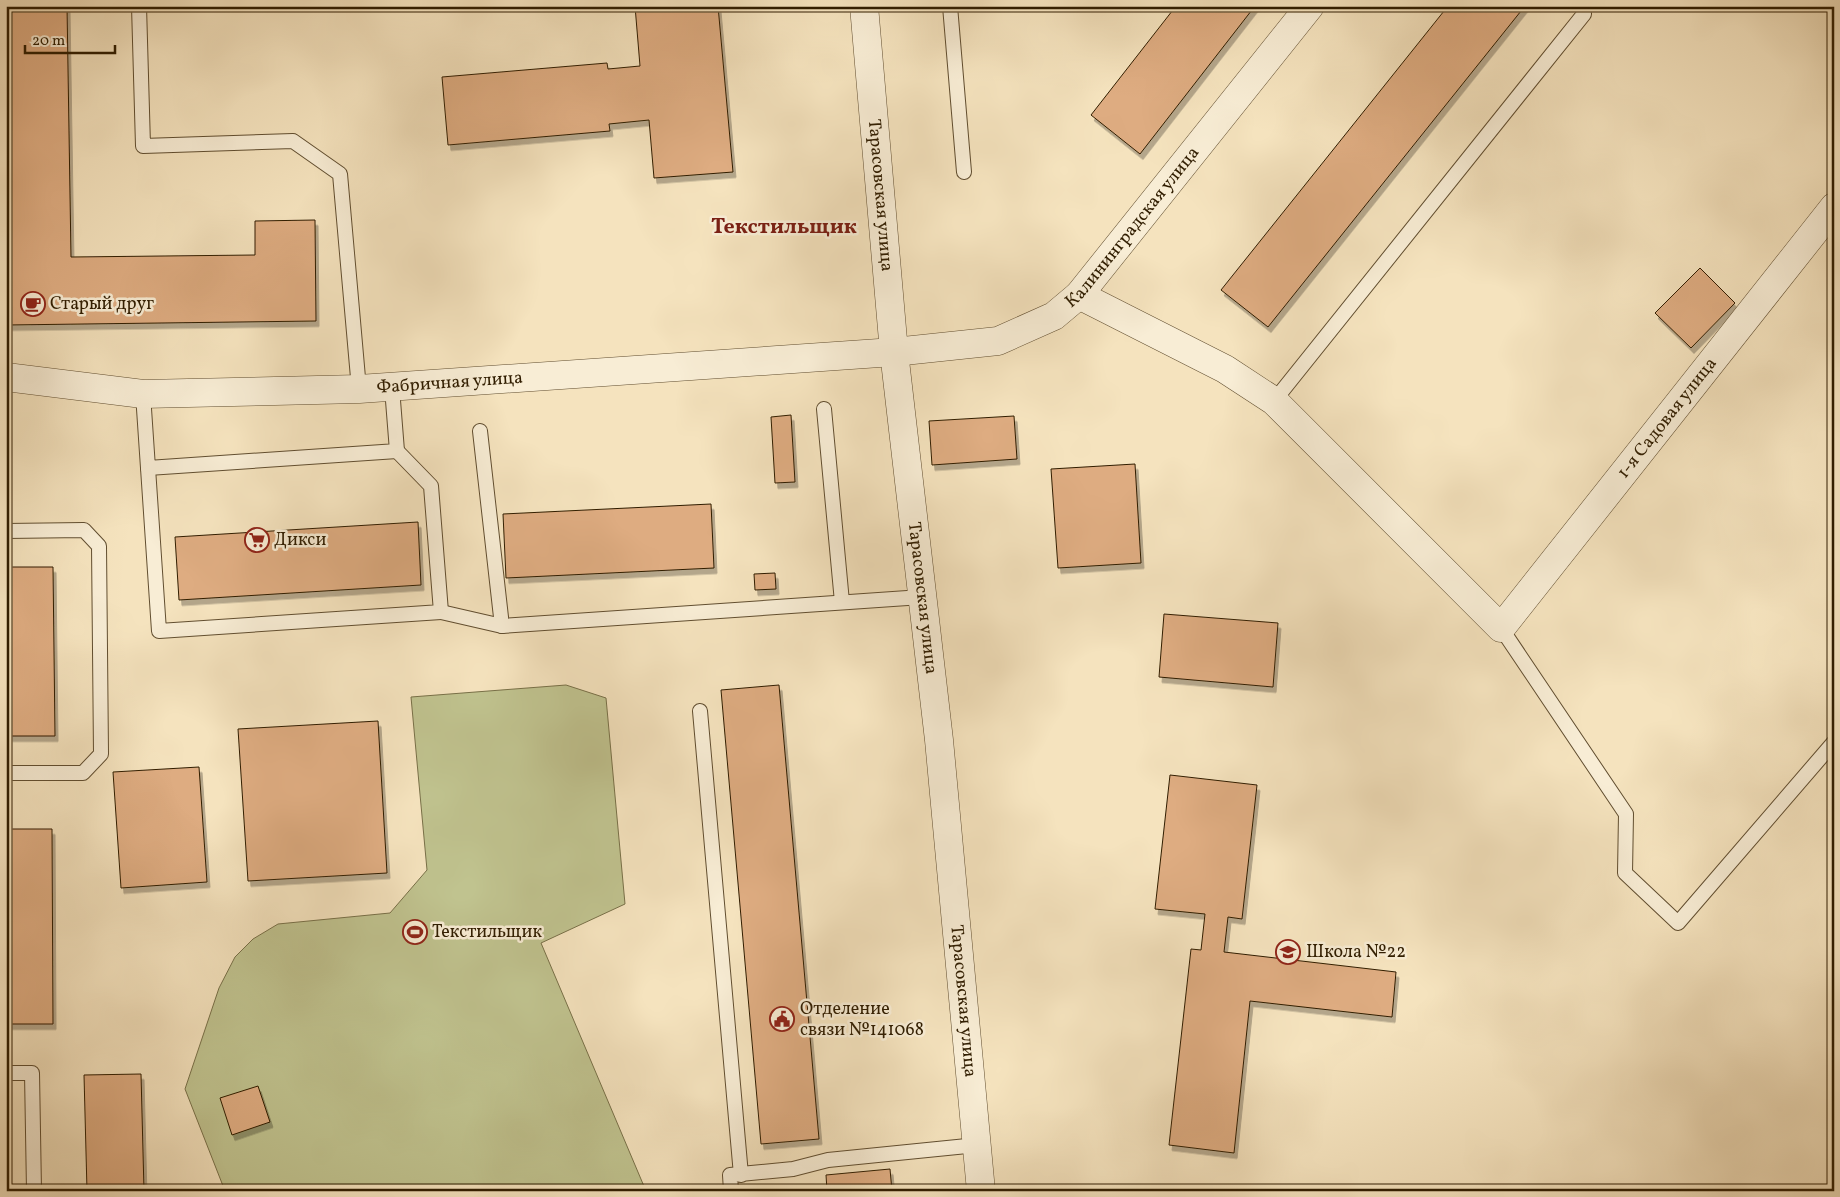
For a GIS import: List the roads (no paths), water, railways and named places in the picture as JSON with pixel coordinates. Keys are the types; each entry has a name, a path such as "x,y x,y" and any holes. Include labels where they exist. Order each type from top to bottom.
{"street":[{"name":"Тарасовская улица","path":"864,6 894,352 939,740 981,1191"},
{"name":"Калининградская улица","path":"894,352 998,341 1054,316 1079,295 1310,6"},
{"name":"1-я Садовая улица","path":"1501,628 1834,207"},
{"path":"1079,295 1225,369 1274,401 1501,628"},
{"name":"Фабричная улица","path":"6,378 143,394 359,389 894,352"}],"lane":[{"path":"139,6 143,146 293,141 340,174 359,389"},
{"path":"950,6 964,172"},
{"path":"1274,401 1584,14"},
{"path":"392,388 397,452 431,486 440,612"},
{"path":"143,394 159,631 440,612 502,626 922,596"},
{"path":"824,409 842,602"},
{"path":"480,431 502,626"},
{"path":"148,468 397,452"},
{"path":"6,531 84,530 99,546 101,754 83,772 6,773"},
{"path":"1501,628 1626,814 1625,873 1678,924 1834,742"},
{"path":"700,711 741,1174"},
{"path":"6,1073 32,1073 34,1191"},
{"path":"731,1191 730,1175 793,1169 828,1160 977,1145"}],"place":[{"name":"Старый друг","path":"33,304"},
{"name":"Дикси","path":"257,540"},
{"name":"Текстильщик","path":"415,932"},
{"name":"Школа №22","path":"1288,952"},
{"name":"Отделение связи №141068","path":"782,1019"}],"district":[{"name":"Текстильщик","path":"784,227"}]}
